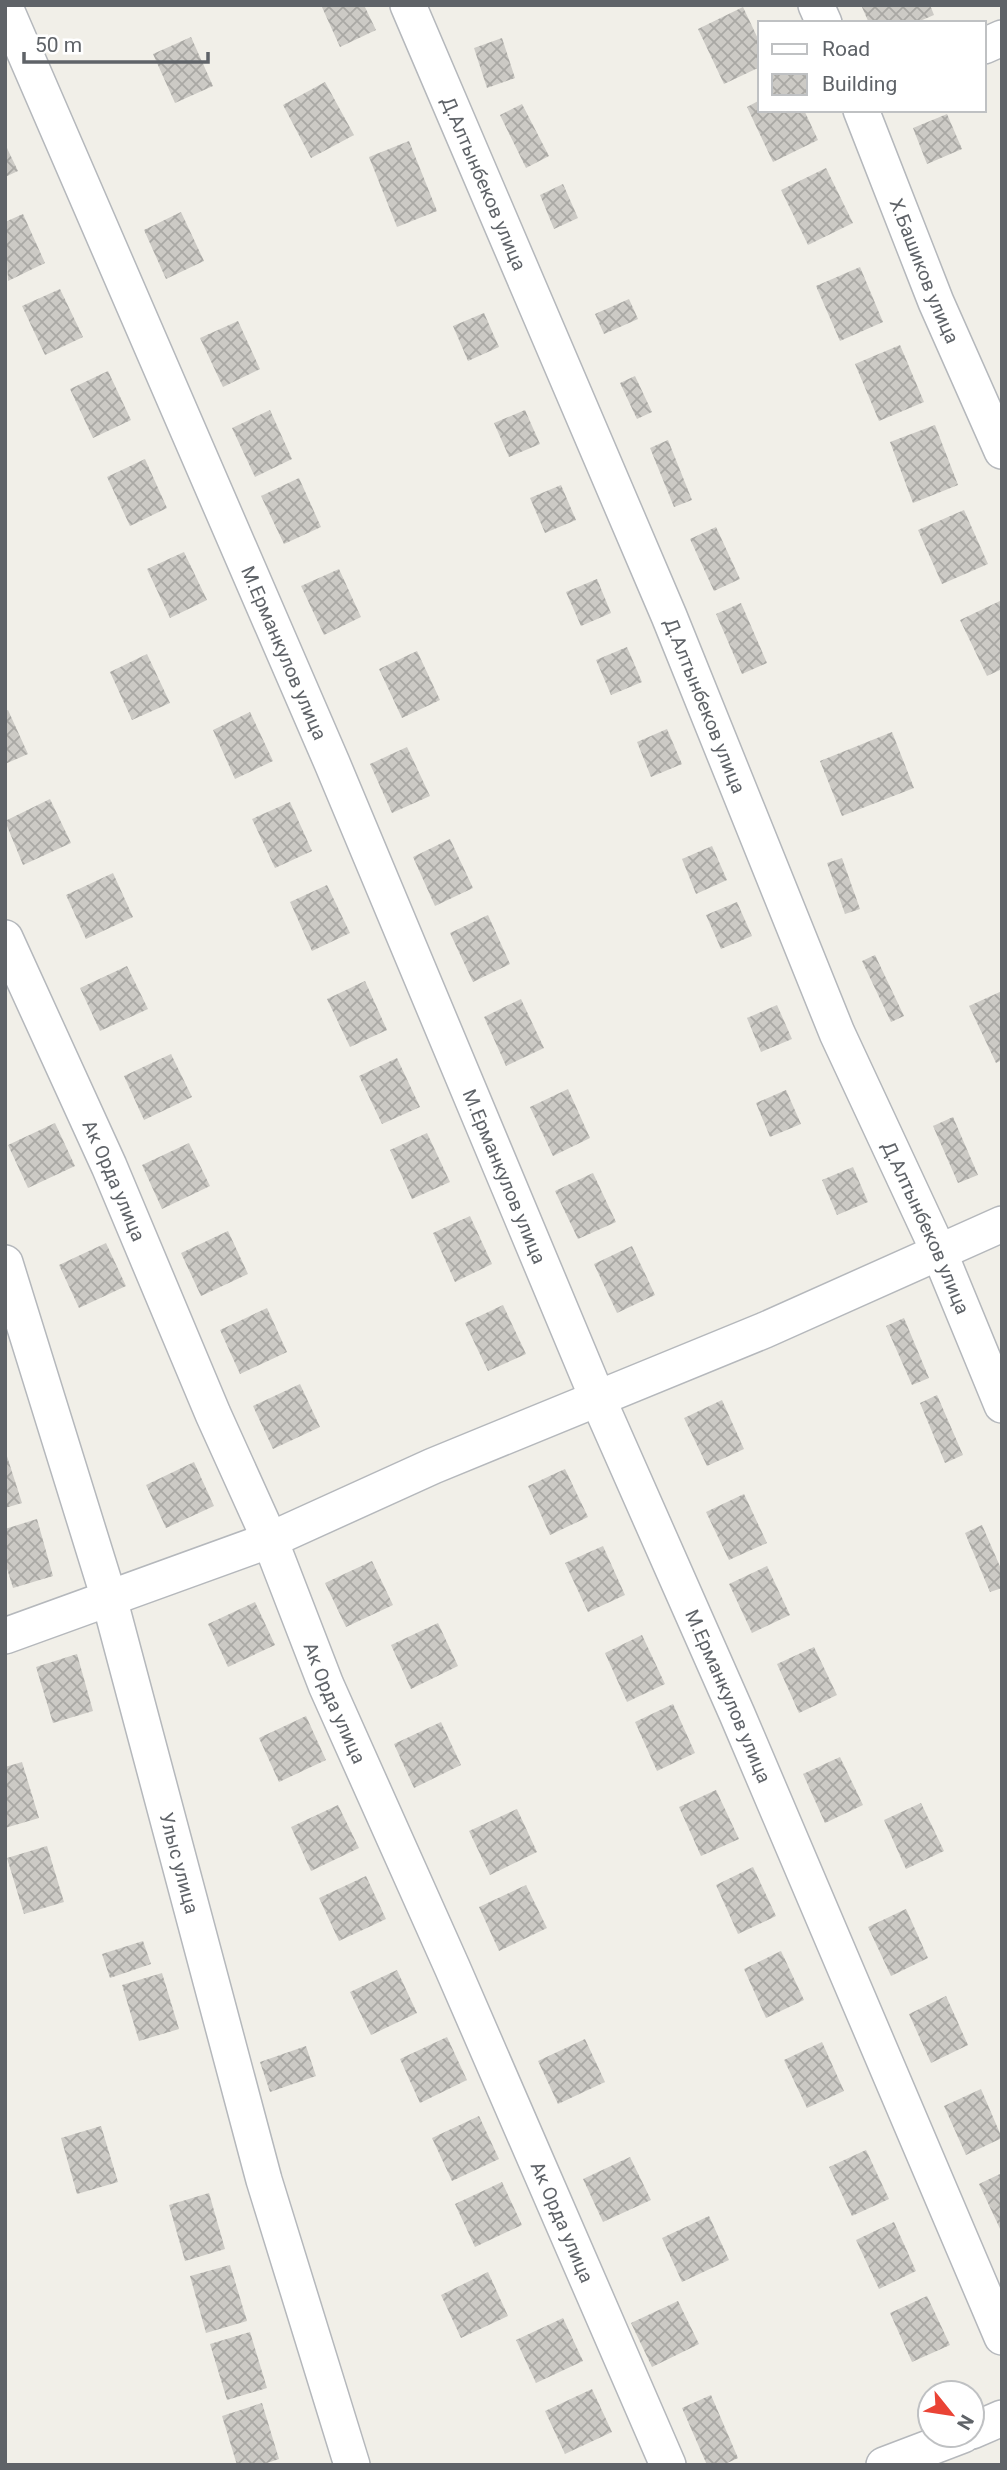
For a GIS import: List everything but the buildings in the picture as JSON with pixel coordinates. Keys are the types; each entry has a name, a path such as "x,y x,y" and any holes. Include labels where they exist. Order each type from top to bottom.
{"street":[{"name":"Д.Алтынбеков улица","path":"408,5 669,616 837,1033 939,1252 1002,1405"},
{"path":"816,5 823,21"},
{"name":"М.Ерманкулов улица","path":"14,11 597,1397 737,1714 1002,2337"},
{"path":"986,45 1002,38"},
{"name":"Х.Башиков улица","path":"862,112 936,302 999,436"},
{"name":"Ак Орда улица","path":"5,938 109,1166 213,1414 270,1540 326,1685 458,1980 668,2465"},
{"path":"5,1636 270,1540 433,1466 765,1330 1002,1224"},
{"name":"Улыс улица","path":"5,1263 109,1598 264,2180 352,2465"},
{"path":"986,2428 1002,2418"},
{"path":"884,2465 940,2449"}]}
